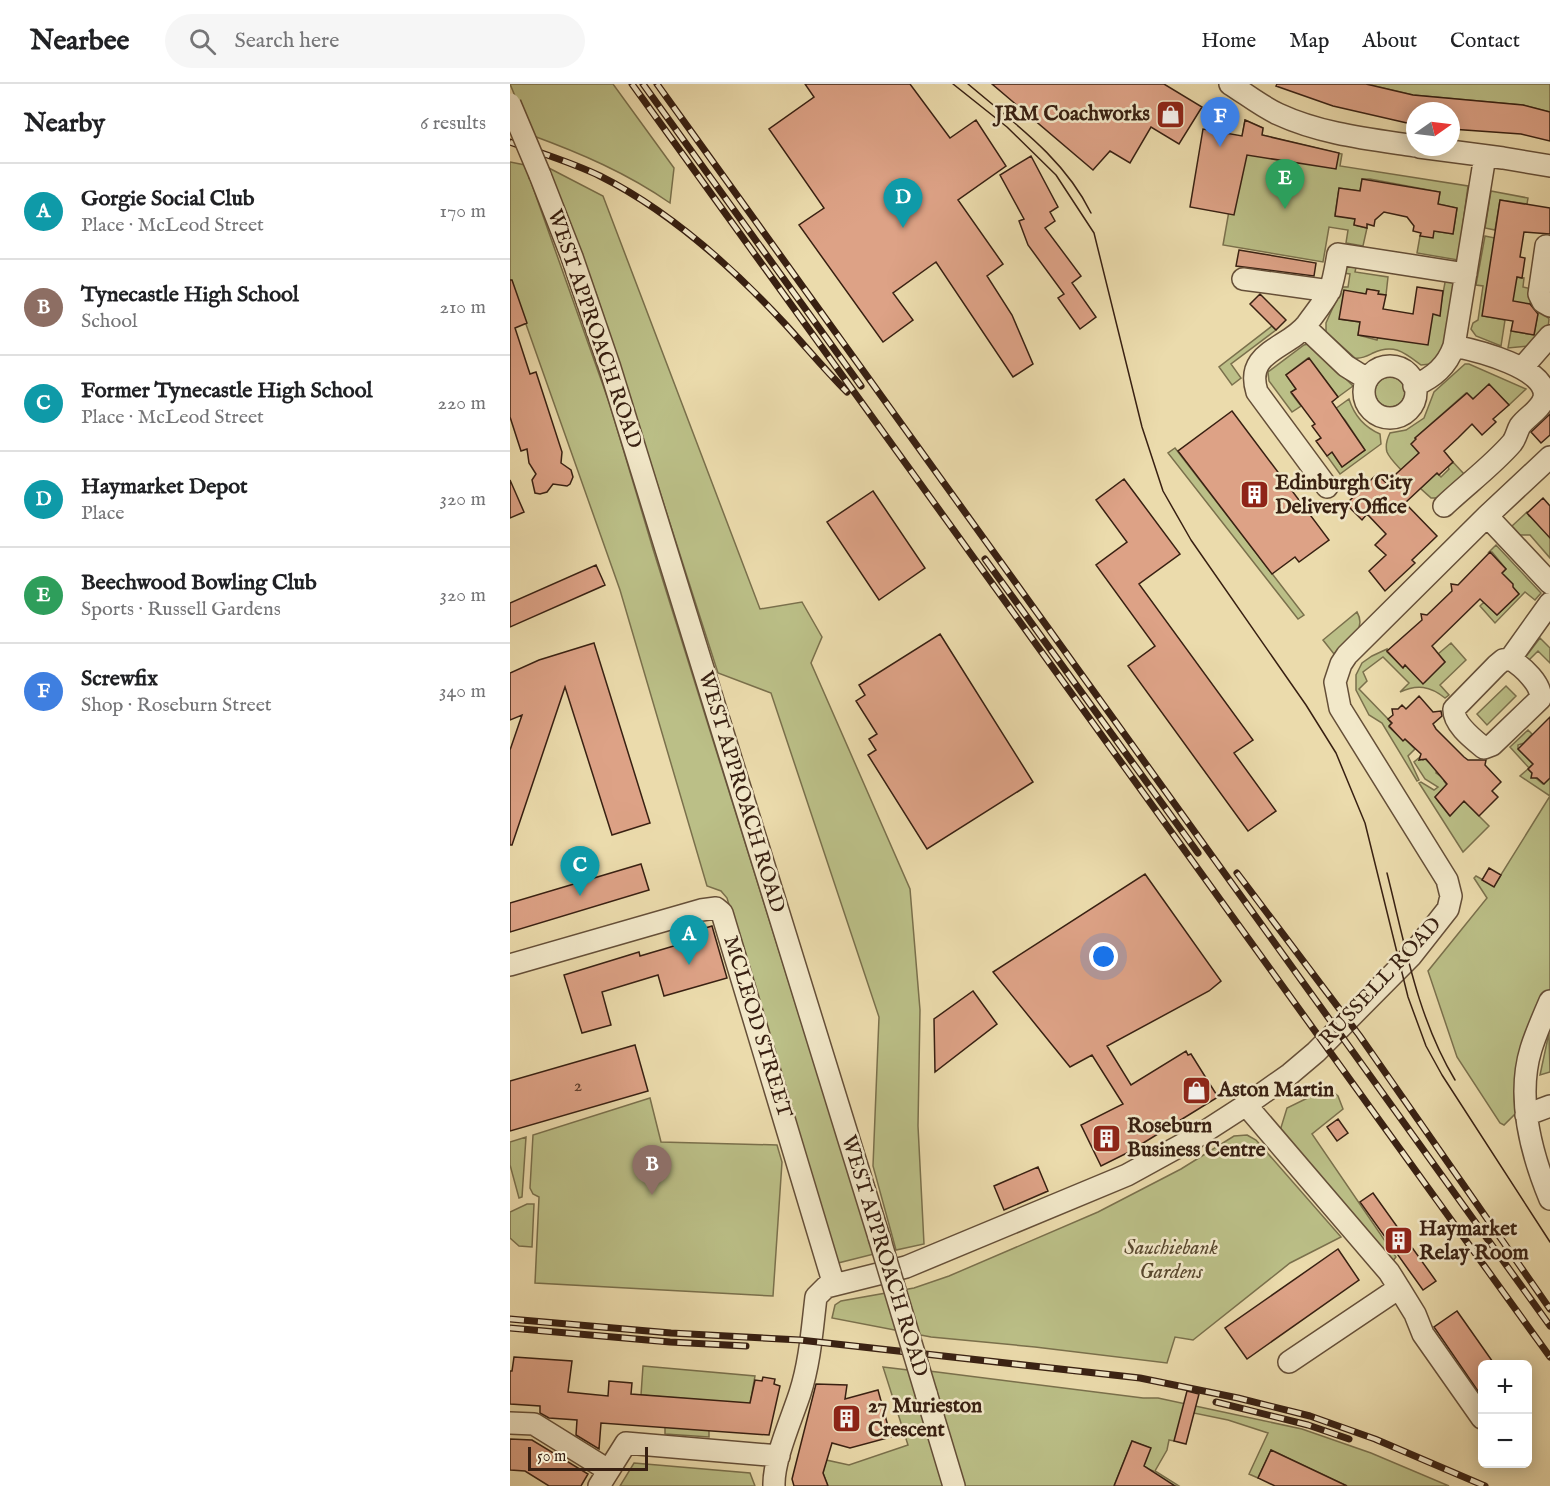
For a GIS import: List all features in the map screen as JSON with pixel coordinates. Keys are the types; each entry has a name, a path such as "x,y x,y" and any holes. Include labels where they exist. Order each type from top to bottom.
{"street":[{"path":"1230,84 1264,106 1293,120 1356,137 1406,145"},
{"name":"WEST APPROACH ROAD","path":"510,104 572,257 610,368 954,1486"},
{"path":"1460,153 1550,166"},
{"path":"1414,386 1436,374 1448,360 1454,346 1485,156"},
{"path":"1545,246 1539,294 1550,306"},
{"path":"1327,487 1257,392 1254,373 1261,359 1305,327 1330,291 1338,254 1466,274"},
{"path":"1243,279 1330,291"},
{"path":"1305,327 1346,366 1367,379"},
{"path":"1522,368 1550,336"},
{"path":"1444,506 1511,444 1521,425 1540,406 1544,396 1539,382 1522,368 1490,354 1454,346"},
{"path":"1393,367 1407,373 1414,386 1414,400 1407,411 1400,416 1386,418 1375,414 1367,405 1364,394 1367,379 1378,369 1393,367"},
{"name":"RUSSELL ROAD","path":"834,1285 906,1267 1140,1168 1198,1136 1282,1081 1316,1052 1389,979 1448,909 1451,896 1447,880 1340,708 1335,682 1341,664 1347,655 1550,457"},
{"path":"1487,516 1550,583"},
{"path":"1510,659 1550,603"},
{"name":"MCLEOD STREET","path":"510,964 702,910 716,908 722,913 834,1285"},
{"path":"1548,1190 1530,1134 1525,1090 1528,1059 1550,1002"},
{"path":"1246,1105 1389,1272 1415,1314 1423,1334 1479,1414"},
{"path":"1526,1114 1550,1106"},
{"path":"774,1486 780,1456 809,1358 816,1297 826,1287 834,1285"},
{"path":"1289,1362 1399,1288"},
{"path":"510,1423 534,1424 609,1471 626,1443 780,1456"}],"green space":[{"path":"510,84 613,84 674,168 670,203 603,164 531,135"},
{"path":"1366,84 1550,84 1550,112 1523,105 1413,95"},
{"path":"1245,120 1263,128 1262,135 1342,154 1340,166 1468,186 1458,260 1417,253 1420,236 1434,231 1453,234 1457,208 1438,204 1440,192 1370,179 1362,179 1360,191 1339,188 1335,215 1355,219 1354,225 1367,228 1363,246 1346,243 1348,230 1329,227 1323,262 1223,245"},
{"path":"510,162 525,165 610,405 874,1254 838,1263 727,898 721,891 707,886 620,590 510,279"},
{"path":"545,166 603,196 760,609 802,602 822,637 811,663 910,889 920,1010 918,1126 924,1244 896,1250 873,1166 879,1017 771,693 718,673 596,293"},
{"path":"1491,191 1528,198 1527,204 1500,200 1495,230 1485,228"},
{"path":"1485,236 1495,238 1483,316 1505,320 1501,346 1476,336 1471,329 1473,323 1478,320 1483,286 1476,285"},
{"path":"1357,263 1355,272 1388,277 1386,295 1367,289 1366,294 1344,291 1340,319 1360,322 1358,335 1377,340 1378,337 1433,314 1439,315 1446,277 1455,279 1444,349 1431,364 1421,365 1404,353 1393,349 1380,350 1355,358 1326,332 1326,323 1342,287 1348,287 1350,274 1343,273 1345,267"},
{"path":"1517,277 1524,278 1523,287 1532,289 1530,304 1509,307"},
{"path":"1539,306 1549,319 1548,329 1530,346 1508,348 1511,331 1534,335"},
{"path":"1272,326 1276,330 1231,364 1241,378 1232,385 1219,367"},
{"path":"1308,344 1314,347 1353,386 1338,397 1308,358 1286,375 1296,389 1291,393 1301,406 1292,412 1269,381 1268,372"},
{"path":"1465,364 1526,389 1509,405 1489,385 1473,399 1466,393 1415,438 1419,453 1404,467 1422,487 1437,473 1441,477 1453,462 1464,474 1439,498 1431,498 1394,463 1386,449 1387,440 1390,433 1406,430 1424,418 1434,392"},
{"path":"1390,377 1400,382 1405,392 1400,402 1390,407 1380,402 1375,392 1380,382"},
{"path":"1349,399 1360,420 1380,434 1381,444 1340,474 1327,456 1332,452 1342,467 1365,450 1335,409"},
{"path":"1175,448 1304,615 1298,619 1168,453"},
{"path":"1527,512 1529,516 1550,527 1550,558 1530,535 1520,535 1512,526"},
{"path":"1496,545 1541,593 1535,600 1525,592 1495,623 1480,606 1484,602 1497,615 1519,594 1500,575 1506,569 1492,552 1489,552"},
{"path":"1357,612 1360,619 1358,631 1334,654 1323,640"},
{"path":"1540,638 1550,648 1550,663 1538,651 1527,662 1524,659"},
{"path":"1451,643 1466,660 1440,685 1449,695 1445,698 1434,691 1418,687 1400,692 1409,683 1383,657 1363,672 1367,681 1359,689 1388,719 1391,723 1389,727 1415,749 1408,756 1419,780 1417,781 1382,723 1369,715 1356,690 1356,675 1362,663 1387,649 1387,652 1403,667 1407,663 1425,682 1445,662 1438,654"},
{"path":"1506,686 1516,696 1487,725 1477,714"},
{"path":"1528,730 1532,734 1524,743 1518,745 1518,749 1533,764 1529,768 1510,747"},
{"path":"1420,757 1425,759 1437,770 1436,773 1446,780 1444,781 1447,785 1435,797 1449,815 1464,801 1489,826 1463,852 1419,783 1434,790 1438,787 1425,779 1414,762"},
{"path":"1528,769 1543,784 1550,778 1550,796 1520,776"},
{"path":"1550,796 1550,989 1546,996 1518,1111 1504,1125 1500,1123 1457,1057 1428,971 1487,898 1474,878 1476,876 1494,886"},
{"path":"1549,1033 1550,1072 1540,1075"},
{"path":"1328,1088 1338,1096 1343,1109 1312,1134 1396,1257 1392,1262 1279,1134 1287,1108"},
{"path":"650,1098 661,1142 777,1145 782,1162 773,1296 535,1283 539,1197 533,1194 530,1188 533,1135"},
{"name":"Sauchiebank Gardens","path":"1247,1135 1256,1140 1341,1237 1290,1263 1193,1340 1175,1337 1167,1363 931,1337 832,1318 835,1305 841,1301 914,1288 949,1276 1098,1212 1181,1169 1234,1136"},
{"path":"526,1137 522,1197 519,1198 510,1165 510,1142"},
{"path":"527,1204 534,1204 532,1247 519,1246 510,1238 510,1212"},
{"path":"643,1366 755,1376 750,1404 641,1395"},
{"path":"883,1367 908,1370 944,1486 828,1486 823,1473 826,1460 849,1465 908,1445"},
{"path":"929,1371 1158,1398 1302,1429 1371,1453 1449,1486 1347,1486 1271,1450 1258,1478 1249,1474 1268,1433 1228,1420 1194,1413 1174,1441 1169,1440 1167,1450 1155,1471 1179,1486 1171,1486 1149,1478 1153,1471 1143,1467 1150,1448 1132,1441 1114,1486 963,1486"},
{"path":"665,1427 709,1430 709,1437 665,1434"},
{"path":"634,1463 750,1473 755,1486 620,1486"}],"building":[{"path":"805,84 910,84 950,138 976,120 1006,166 958,200 1003,264 987,276 1012,315 1033,364 1013,377 936,262 893,293 913,320 883,342 799,225 824,208 769,129 814,97"},
{"path":"992,84 1164,84 1202,107 1179,144 1151,127 1130,163 1110,151 1093,170"},
{"path":"1277,84 1366,84 1413,95 1523,105 1550,112 1550,141 1521,134 1460,130 1460,102 1406,102 1406,123 1333,106 1276,86"},
{"path":"1245,120 1263,128 1262,135 1339,153 1336,169 1247,155 1234,215 1190,207 1203,129 1242,136"},
{"path":"1031,156 1058,207 1050,212 1055,221 1045,228 1081,276 1072,283 1096,317 1080,329 1058,298 1064,294 1028,245 1019,221 1024,219 1000,175"},
{"path":"1362,179 1440,192 1438,204 1457,208 1453,234 1434,231 1433,238 1420,236 1421,233 1413,231 1414,226 1407,217 1384,212 1375,220 1374,226 1367,224 1367,228 1354,225 1355,219 1335,216 1339,188 1360,191"},
{"path":"1500,200 1550,208 1550,234 1524,232 1520,257 1525,258 1522,278 1517,277 1513,301 1530,304 1538,314 1534,335 1511,331 1513,321 1482,316"},
{"path":"1239,250 1316,263 1314,276 1236,266"},
{"path":"510,280 512,280 527,323 515,328 530,374 536,372 562,452 561,463 571,470 573,477 567,486 553,484 547,492 540,494 535,493 532,480 536,474 529,463 527,449 521,451 510,417"},
{"path":"1417,287 1443,291 1440,316 1433,314 1428,345 1358,335 1360,322 1339,319 1344,290 1366,294 1367,289 1379,291 1378,294 1386,295 1383,309 1413,314"},
{"path":"1260,294 1286,320 1276,330 1250,304"},
{"path":"1309,358 1338,397 1332,402 1365,450 1342,467 1332,452 1327,456 1316,441 1321,438 1312,426 1315,424 1291,392 1296,389 1286,375"},
{"path":"1489,384 1509,405 1493,419 1496,422 1482,435 1472,424 1444,451 1453,462 1439,475 1437,473 1405,503 1437,536 1412,560 1415,563 1385,591 1369,571 1386,555 1375,545 1386,534 1367,514 1362,520 1346,504 1377,474 1386,483 1419,453 1411,444 1415,438 1467,393 1473,399"},
{"name":"Edinburgh City Delivery Office","path":"1232,411 1329,540 1299,562 1295,557 1272,574 1178,451"},
{"path":"1550,414 1550,435 1541,443 1531,432"},
{"path":"1124,479 1180,554 1139,584 1253,740 1234,753 1276,811 1248,831 1128,666 1155,646 1096,565 1127,542 1096,500"},
{"path":"510,480 524,512 510,518"},
{"path":"873,491 925,568 879,600 827,522"},
{"path":"1543,498 1550,506 1550,538 1527,513"},
{"path":"1490,552 1506,569 1502,573 1519,594 1497,615 1480,599 1432,646 1445,662 1423,684 1405,665 1403,668 1387,651 1422,620 1421,614 1427,615 1452,591 1451,584 1458,585"},
{"path":"596,565 605,585 510,627 510,603"},
{"path":"940,634 1033,782 927,849 868,755 876,750 869,739 877,734 856,701 865,695 859,685"},
{"path":"594,643 650,823 612,835 565,687 512,845 510,845 510,750 522,715 510,720 510,673 539,660"},
{"path":"1419,696 1433,712 1441,711 1442,716 1433,724 1436,729 1468,760 1486,760 1485,765 1501,782 1492,791 1498,797 1479,816 1464,801 1450,816 1435,797 1447,784 1426,759 1419,760 1421,754 1405,739 1403,741 1389,726 1392,723 1388,719 1393,715 1392,709 1398,709 1402,705 1406,709"},
{"path":"1550,717 1550,778 1544,784 1537,778 1531,778 1532,773 1528,769 1533,764 1518,749"},
{"path":"641,864 649,890 510,932 510,903"},
{"path":"1489,868 1501,875 1494,887 1482,880"},
{"path":"1145,874 1221,981 1209,991 1107,1046 1131,1085 1186,1051 1188,1055 1191,1054 1218,1097 1127,1153 1101,1166 1081,1125 1123,1104 1092,1055 1070,1067 993,972"},
{"path":"712,926 727,978 664,996 658,975 602,992 611,1025 582,1033 564,975 639,952 640,956 694,940 692,932"},
{"path":"973,991 997,1024 935,1072 934,1019"},
{"path":"635,1045 648,1091 510,1131 510,1081"},
{"path":"1338,1119 1348,1133 1337,1141 1327,1127"},
{"path":"1038,1167 1048,1191 1004,1210 994,1186"},
{"name":"Haymarket Relay Room","path":"1373,1193 1436,1281 1423,1290 1360,1202"},
{"path":"1338,1249 1359,1280 1247,1359 1225,1328"},
{"path":"1457,1311 1491,1360 1478,1360 1478,1391 1434,1327"},
{"path":"514,1357 572,1361 568,1392 608,1396 609,1381 632,1383 631,1394 750,1403 755,1380 762,1381 763,1377 775,1379 774,1384 780,1386 769,1435 601,1423 599,1449 576,1435 577,1420 549,1418 540,1413 540,1406 510,1404 510,1371 512,1371"},
{"name":"27 Murieston Crescent","path":"816,1384 847,1385 845,1399 878,1390 891,1437 850,1448 832,1443 823,1473 828,1486 794,1486 792,1479"},
{"path":"1187,1391 1199,1394 1186,1444 1174,1441"},
{"path":"510,1439 532,1440 588,1474 581,1486 549,1486 525,1471 510,1470"},
{"path":"1132,1441 1151,1448 1144,1466 1175,1486 1114,1486"},
{"path":"1271,1450 1347,1486 1275,1486 1258,1478"}],"tram line":[{"path":"953,84 1007,127 1056,175 1094,233 1142,427 1163,491 1191,540 1306,705 1336,753 1365,823 1408,997 1426,1046 1442,1075 1550,1242"},
{"path":"968,84 1037,142 1067,175 1091,213"},
{"path":"1387,873 1413,980 1431,1031 1455,1080"}],"railway":[{"path":"632,84 1550,1357"},
{"path":"643,84 861,386"},
{"path":"657,84 1550,1326"},
{"path":"510,142 600,176 626,190 675,223 744,282 847,392"},
{"path":"985,559 1198,853"},
{"path":"1237,873 1359,1035 1550,1309"},
{"path":"510,1319 671,1333 800,1340 1140,1378 1238,1398 1310,1416 1375,1439 1485,1486"},
{"path":"510,1328 746,1346"},
{"path":"1216,1402 1308,1425 1349,1439"}],"place":[{"name":"JRM Coachworks","path":"1171,114"},
{"name":"Screwfix","path":"1220,147"},
{"name":"Beechwood Bowling Club","path":"1285,209"},
{"name":"Haymarket Depot","path":"903,228"},
{"name":"Edinburgh City Delivery Office","path":"1254,495"},
{"name":"Former Tynecastle High School","path":"580,896"},
{"name":"Gorgie Social Club","path":"689,965"},
{"name":"Aston Martin","path":"1197,1090"},
{"name":"Roseburn Business Centre","path":"1106,1138"},
{"name":"Tynecastle High School","path":"652,1195"},
{"name":"Haymarket Relay Room","path":"1398,1241"},
{"name":"27 Murieston Crescent","path":"847,1418"}]}
